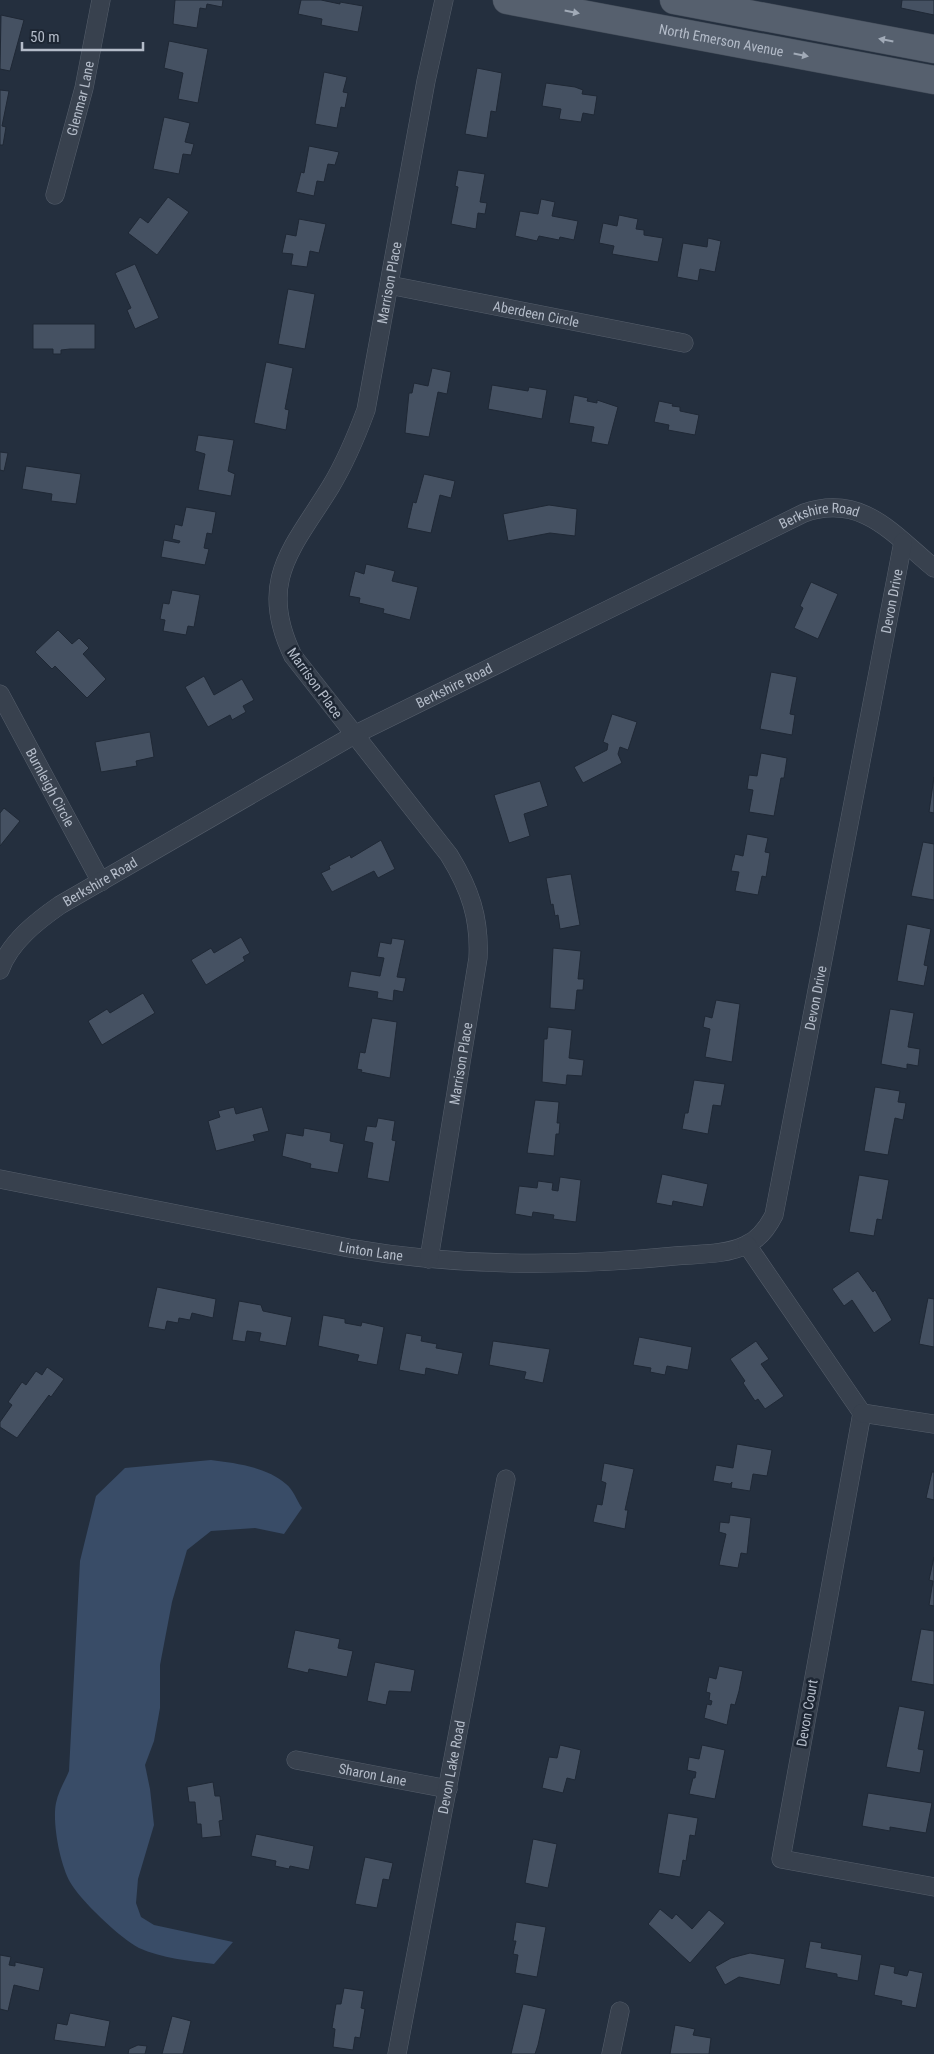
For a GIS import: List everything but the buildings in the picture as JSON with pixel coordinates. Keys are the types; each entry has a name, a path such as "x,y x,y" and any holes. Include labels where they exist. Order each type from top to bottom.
{"main road":[{"name":"North Emerson Avenue","path":"507,0 934,80"},
{"path":"674,0 934,49"}],"street":[{"name":"Glenmar Lane","path":"56,195 84,88 101,0"},
{"name":"Marrison Place","path":"429,1259 478,958 478,927 471,896 457,868 293,656 287,644 279,614 279,584 291,547 330,488 359,432 370,387 426,81 444,0"},
{"name":"Aberdeen Circle","path":"389,285 684,343"},
{"name":"Berkshire Road","path":"0,970 15,944 42,917 354,735 804,513 835,506 859,511 879,522 934,568"},
{"name":"Devon Drive","path":"747,1245 757,1238 770,1224 774,1215 903,542"},
{"name":"Burnleigh Circle","path":"0,694 101,882"},
{"name":"Linton Lane","path":"0,1179 348,1248 429,1259 501,1264 582,1264 732,1250 747,1245"},
{"path":"747,1245 862,1413 934,1424"},
{"name":"Devon Court","path":"862,1413 781,1859 934,1887"},
{"name":"Devon Lake Road","path":"397,2054 506,1479"},
{"name":"Sharon Lane","path":"296,1760 448,1789"},
{"path":"611,2054 620,2011"}],"water":[{"path":"211,1460 250,1467 278,1478 293,1492 302,1508 284,1534 255,1528 211,1531 187,1550 172,1602 160,1665 160,1708 154,1741 145,1765 154,1825 138,1879 136,1903 141,1917 154,1925 233,1942 214,1964 176,1959 139,1948 111,1927 91,1908 70,1882 60,1854 55,1821 57,1799 69,1771 80,1561 96,1496 125,1468"}]}
